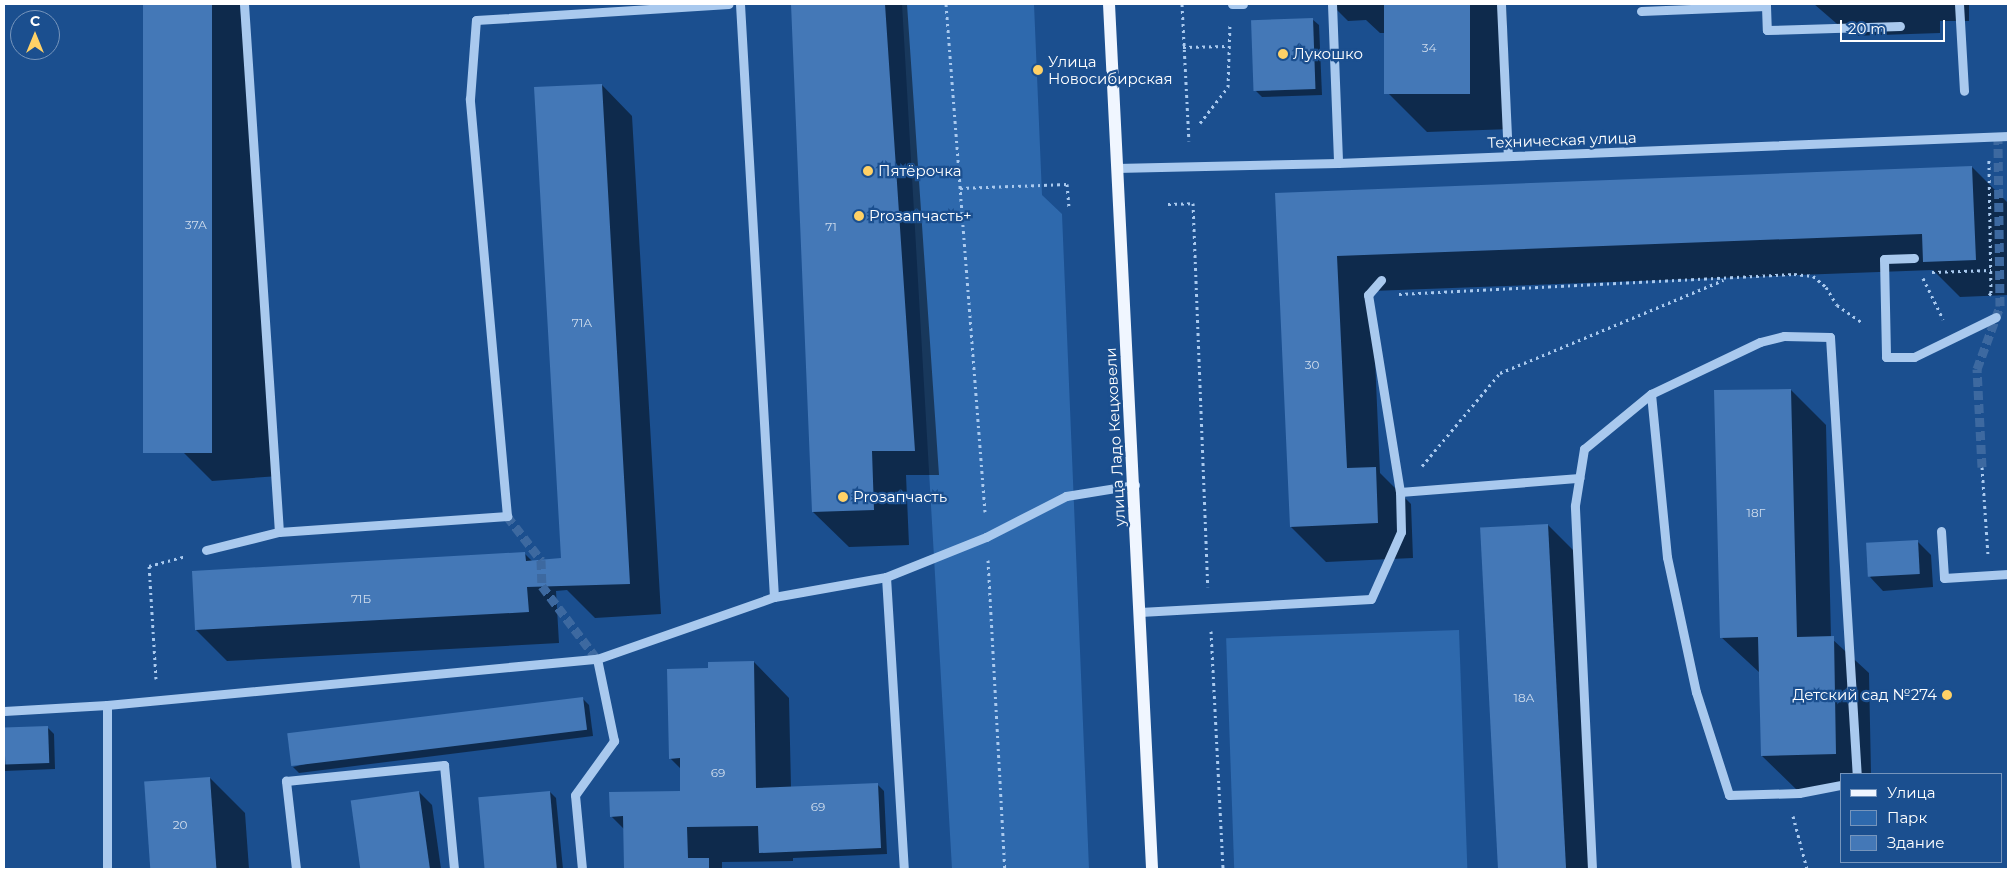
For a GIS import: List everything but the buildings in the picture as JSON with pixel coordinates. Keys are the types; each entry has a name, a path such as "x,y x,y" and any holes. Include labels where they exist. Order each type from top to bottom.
{"main road":[{"name":"улица Ладо Кецховели","path":"1109,4 1152,869"}],"street":[{"path":"244,4 279,532"},
{"path":"206,550 279,532 507,516 470,99 476,20 728,4"},
{"path":"740,4 774,597"},
{"path":"1232,4 1243,4"},
{"path":"1332,4 1338,163"},
{"path":"1501,4 1508,156"},
{"path":"1959,4 1964,91"},
{"path":"1641,10 1766,5 1767,30 1900,26"},
{"name":"Техническая улица","path":"1116,168 1338,163 2008,136"},
{"path":"1914,258 1884,259 1886,357 1914,357 1996,317"},
{"path":"1140,612 1371,599 1401,532 1400,492 1368,295 1381,280"},
{"path":"1592,869 1575,505 1584,449 1651,394 1760,342 1784,336 1830,337 1857,773"},
{"path":"1651,394 1667,557 1696,692 1729,795 1788,794 1840,785"},
{"path":"1400,492 1579,478"},
{"path":"4,711 107,705 598,659 774,597 886,577 986,537 1066,496 1134,485"},
{"path":"1941,531 1944,578 2008,574"},
{"path":"886,577 904,869"},
{"path":"582,869 575,795 614,741 598,659"},
{"path":"107,705 107,869"},
{"path":"296,869 286,781 444,765 454,869"}],"path":[{"path":"946,4 986,537 1005,869"},
{"path":"1182,4 1189,141"},
{"path":"1200,123 1228,87 1228,46 1232,4"},
{"path":"1183,47 1228,46"},
{"path":"1983,298 1991,293 1989,137"},
{"path":"960,188 1067,184 1069,207"},
{"path":"1168,204 1193,203 1209,595"},
{"path":"1943,320 1920,272 1991,270"},
{"path":"1368,295 1726,278 1812,276 1826,287 1837,305 1886,338"},
{"path":"1400,492 1500,373 1726,278"},
{"path":"1935,324 1951,315"},
{"path":"1982,467 1989,576"},
{"path":"158,700 149,566 206,550"},
{"path":"1210,630 1224,869"},
{"path":"1788,794 1807,869"}],"green space":[{"path":"902,4 1034,4 1042,195 1062,214 1089,869 952,869"},
{"path":"1459,630 1467,869 1234,869 1226,638"}],"tunnel":[{"path":"1982,467 1977,369 2000,306 1998,136"},
{"path":"507,516 541,560 542,586 597,659"}],"place":[{"name":"Лукошко","path":"1283,54"},
{"name":"Улица Новосибирская","path":"1038,70"},
{"name":"Пятёрочка","path":"868,171"},
{"name":"Proзапчасть+","path":"859,216"},
{"name":"Proзапчасть","path":"843,497"},
{"name":"Детский сад №274","path":"1947,695"}]}
